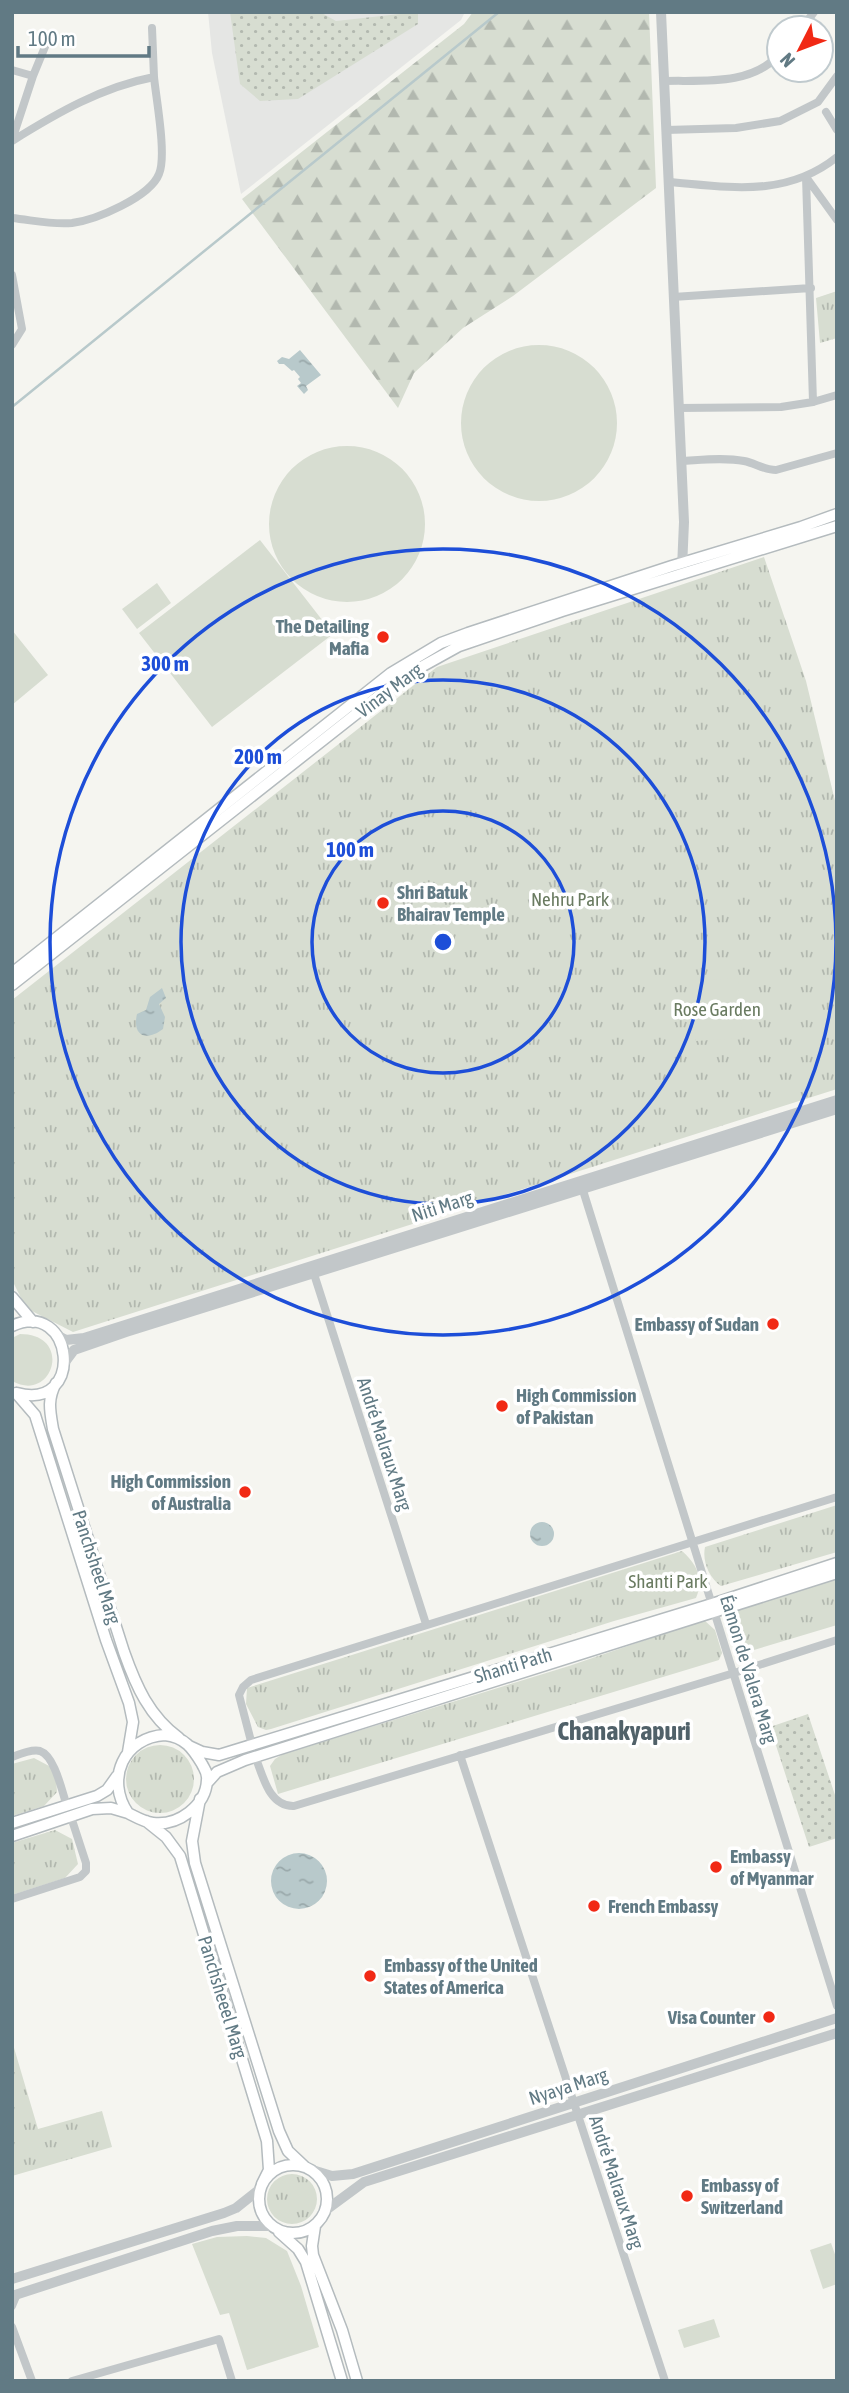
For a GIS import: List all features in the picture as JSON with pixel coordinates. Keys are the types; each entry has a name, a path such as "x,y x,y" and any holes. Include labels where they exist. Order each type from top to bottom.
{"main road":[{"name":"Vinay Marg","path":"12,985 403,677 429,661 458,646 837,514"},
{"name":"Vinay Marg","path":"12,973 391,673 441,643 504,620 837,526"},
{"path":"12,1297 33,1322"},
{"path":"12,1326 33,1322 46,1326 57,1335 64,1348 65,1362"},
{"name":"Panchsheel Marg","path":"65,1362 61,1376 50,1395 53,1429 136,1686 162,1726 179,1738"},
{"path":"14,1392 26,1396 40,1394 56,1383"},
{"name":"Panchsheel Marg","path":"14,1392 35,1415 106,1640 129,1703 133,1722 128,1752"},
{"name":"Shanti Path","path":"714,1608 837,1563"},
{"name":"Shanti Path","path":"189,1746 219,1755 253,1750 714,1608 837,1573"},
{"path":"12,1823 69,1811 111,1808 146,1821 164,1823 181,1818 194,1808 208,1782 206,1771 197,1753 179,1738 165,1735 150,1737 128,1752 107,1790 69,1811 12,1836"},
{"name":"Shanti Path","path":"208,1782 217,1772 253,1750"},
{"path":"117,1776 119,1795 128,1813"},
{"path":"200,1799 191,1841 195,1863 279,2131 288,2151 319,2177 325,2187 326,2210 315,2226 313,2255 342,2330 357,2381"},
{"name":"Panchsheeel Marg","path":"146,1821 166,1837 180,1856 267,2141 269,2170 261,2187"},
{"path":"307,2168 285,2166 275,2170 261,2187 260,2209 274,2228 298,2249 306,2262 342,2381"},
{"path":"274,2228 289,2234 303,2232 315,2226"}],"street":[{"path":"661,12 684,522 682,568"},
{"path":"12,218 53,223 86,220 139,196 152,186 160,173 162,158 152,28"},
{"path":"12,140 49,37"},
{"path":"664,81 744,77 765,66"},
{"path":"12,70 33,76"},
{"path":"666,130 736,128 780,121 818,102 837,76"},
{"path":"12,140 68,107 105,90 154,77"},
{"path":"826,112 837,130"},
{"path":"668,183 749,188 774,186 806,177 837,156"},
{"path":"806,177 837,220"},
{"path":"806,177 813,402"},
{"path":"12,275 22,329 12,345"},
{"path":"673,297 811,288"},
{"path":"678,408 781,407 837,395"},
{"path":"681,461 748,461 767,470 776,470 837,453"},
{"name":"Niti Marg","path":"65,1362 74,1350 88,1345 314,1274 837,1100"},
{"name":"Niti Marg","path":"57,1335 66,1340 84,1338 837,1109"},
{"name":"Éamon de Valera Marg","path":"581,1186 837,2006"},
{"name":"André Malraux Marg","path":"314,1274 426,1624"},
{"path":"837,1497 251,1680 239,1695 253,1750 268,1788 276,1801 285,1806 294,1806 837,1640"},
{"path":"12,1757 39,1751 53,1764 86,1863 86,1871 80,1877 12,1899"},
{"name":"André Malraux Marg","path":"460,1755 664,2381"},
{"name":"Nyaya Marg","path":"307,2168 332,2176 353,2174 837,2018"},
{"name":"Nyaya Marg","path":"326,2210 364,2182 837,2033"},
{"path":"12,2279 221,2214 236,2208 261,2187"},
{"path":"12,2306 14,2295 212,2231 237,2226 274,2228"},
{"path":"12,2318 12,2327 32,2381"},
{"path":"72,2381 219,2339 232,2381"}],"shaded area":[{"path":"208,12 465,12 461,20 241,194 212,53"}],"green space":[{"path":"230,12 320,12 336,21 418,12 418,24 298,99 260,101 240,84"},
{"path":"473,12 649,12 656,188 513,296 463,328 414,373 398,408 242,199 464,24"},
{"path":"837,291 837,338 820,343 816,298"},
{"path":"539,345 569,351 594,368 611,393 617,423 611,453 594,478 569,495 539,501 509,495 484,478 467,453 461,423 467,393 484,368 509,351"},
{"path":"347,446 377,452 402,469 419,494 425,524 419,554 402,579 377,596 347,602 317,596 292,579 275,554 269,524 275,494 292,469 317,452"},
{"path":"260,540 333,634 212,727 139,633"},
{"name":"Nehru Park","path":"764,557 806,681 837,809 837,1089 73,1332 26,1308 12,1280 12,1000 437,667"},
{"path":"157,583 171,603 137,629 122,609"},
{"path":"12,630 48,675 12,705"},
{"name":"Rose Garden","path":"738,978 742,1038 696,1041 692,981"},
{"path":"20,1334 37,1337 47,1345 52,1355 52,1366 47,1376 38,1383 26,1386 12,1381 12,1338"},
{"name":"Shanti Park","path":"837,1505 837,1552 721,1586 710,1574 705,1547"},
{"name":"Shanti Park","path":"682,1551 698,1572 696,1598 614,1621 271,1729 258,1727 246,1704 247,1688"},
{"name":"Shanti Park","path":"837,1578 837,1625 737,1655 727,1627 727,1614"},
{"name":"Shanti Park","path":"704,1620 715,1630 722,1653 719,1660 278,1794 270,1766 283,1754 569,1666"},
{"path":"808,1714 837,1801 837,1838 809,1847 770,1727"},
{"path":"167,1745 188,1760 194,1772 192,1792 184,1803 167,1813 153,1813 136,1803 128,1792 126,1772 136,1755 147,1747"},
{"path":"34,1758 51,1767 57,1792 44,1806 12,1816 12,1764"},
{"path":"55,1830 72,1839 78,1864 65,1878 12,1895 12,1843"},
{"path":"12,2041 38,2129 102,2111 112,2147 12,2176"},
{"path":"292,2174 310,2181 317,2199 310,2217 292,2224 274,2217 267,2199 274,2181"},
{"path":"217,2237 266,2238 287,2251 301,2286 319,2347 247,2370 229,2313 220,2315 192,2244"},
{"path":"831,2243 837,2260 837,2284 823,2289 810,2250"},
{"path":"714,2319 720,2337 684,2348 678,2330"}],"water":[{"path":"300,350 321,375 306,386 308,390 304,394 297,386 301,383 298,379 300,377 294,370 277,361 282,357 289,359"},
{"path":"162,988 166,998 159,1004 165,1017 163,1029 151,1035 142,1035 137,1027 137,1014 146,1010 150,997"},
{"path":"542,1522 551,1525 554,1534 551,1543 542,1546 533,1543 530,1534 533,1525"},
{"path":"299,1853 310,1855 319,1861 325,1870 325,1892 319,1901 310,1907 299,1909 288,1907 279,1901 273,1892 271,1881 273,1870 279,1861 288,1855"}],"waterway":[{"path":"12,407 499,12"}],"place":[{"name":"The Detailing Mafia","path":"383,637"},
{"name":"Shri Batuk Bhairav Temple","path":"383,903"},
{"name":"Embassy of Sudan","path":"773,1324"},
{"name":"High Commission of Pakistan","path":"502,1406"},
{"name":"High Commission of Australia","path":"245,1492"},
{"name":"Embassy of Myanmar","path":"716,1867"},
{"name":"French Embassy","path":"594,1906"},
{"name":"Embassy of the United States of America","path":"370,1976"},
{"name":"Visa Counter","path":"769,2017"},
{"name":"Embassy of Switzerland","path":"687,2196"}],"district":[{"name":"Chanakyapuri","path":"624,1731"}]}
